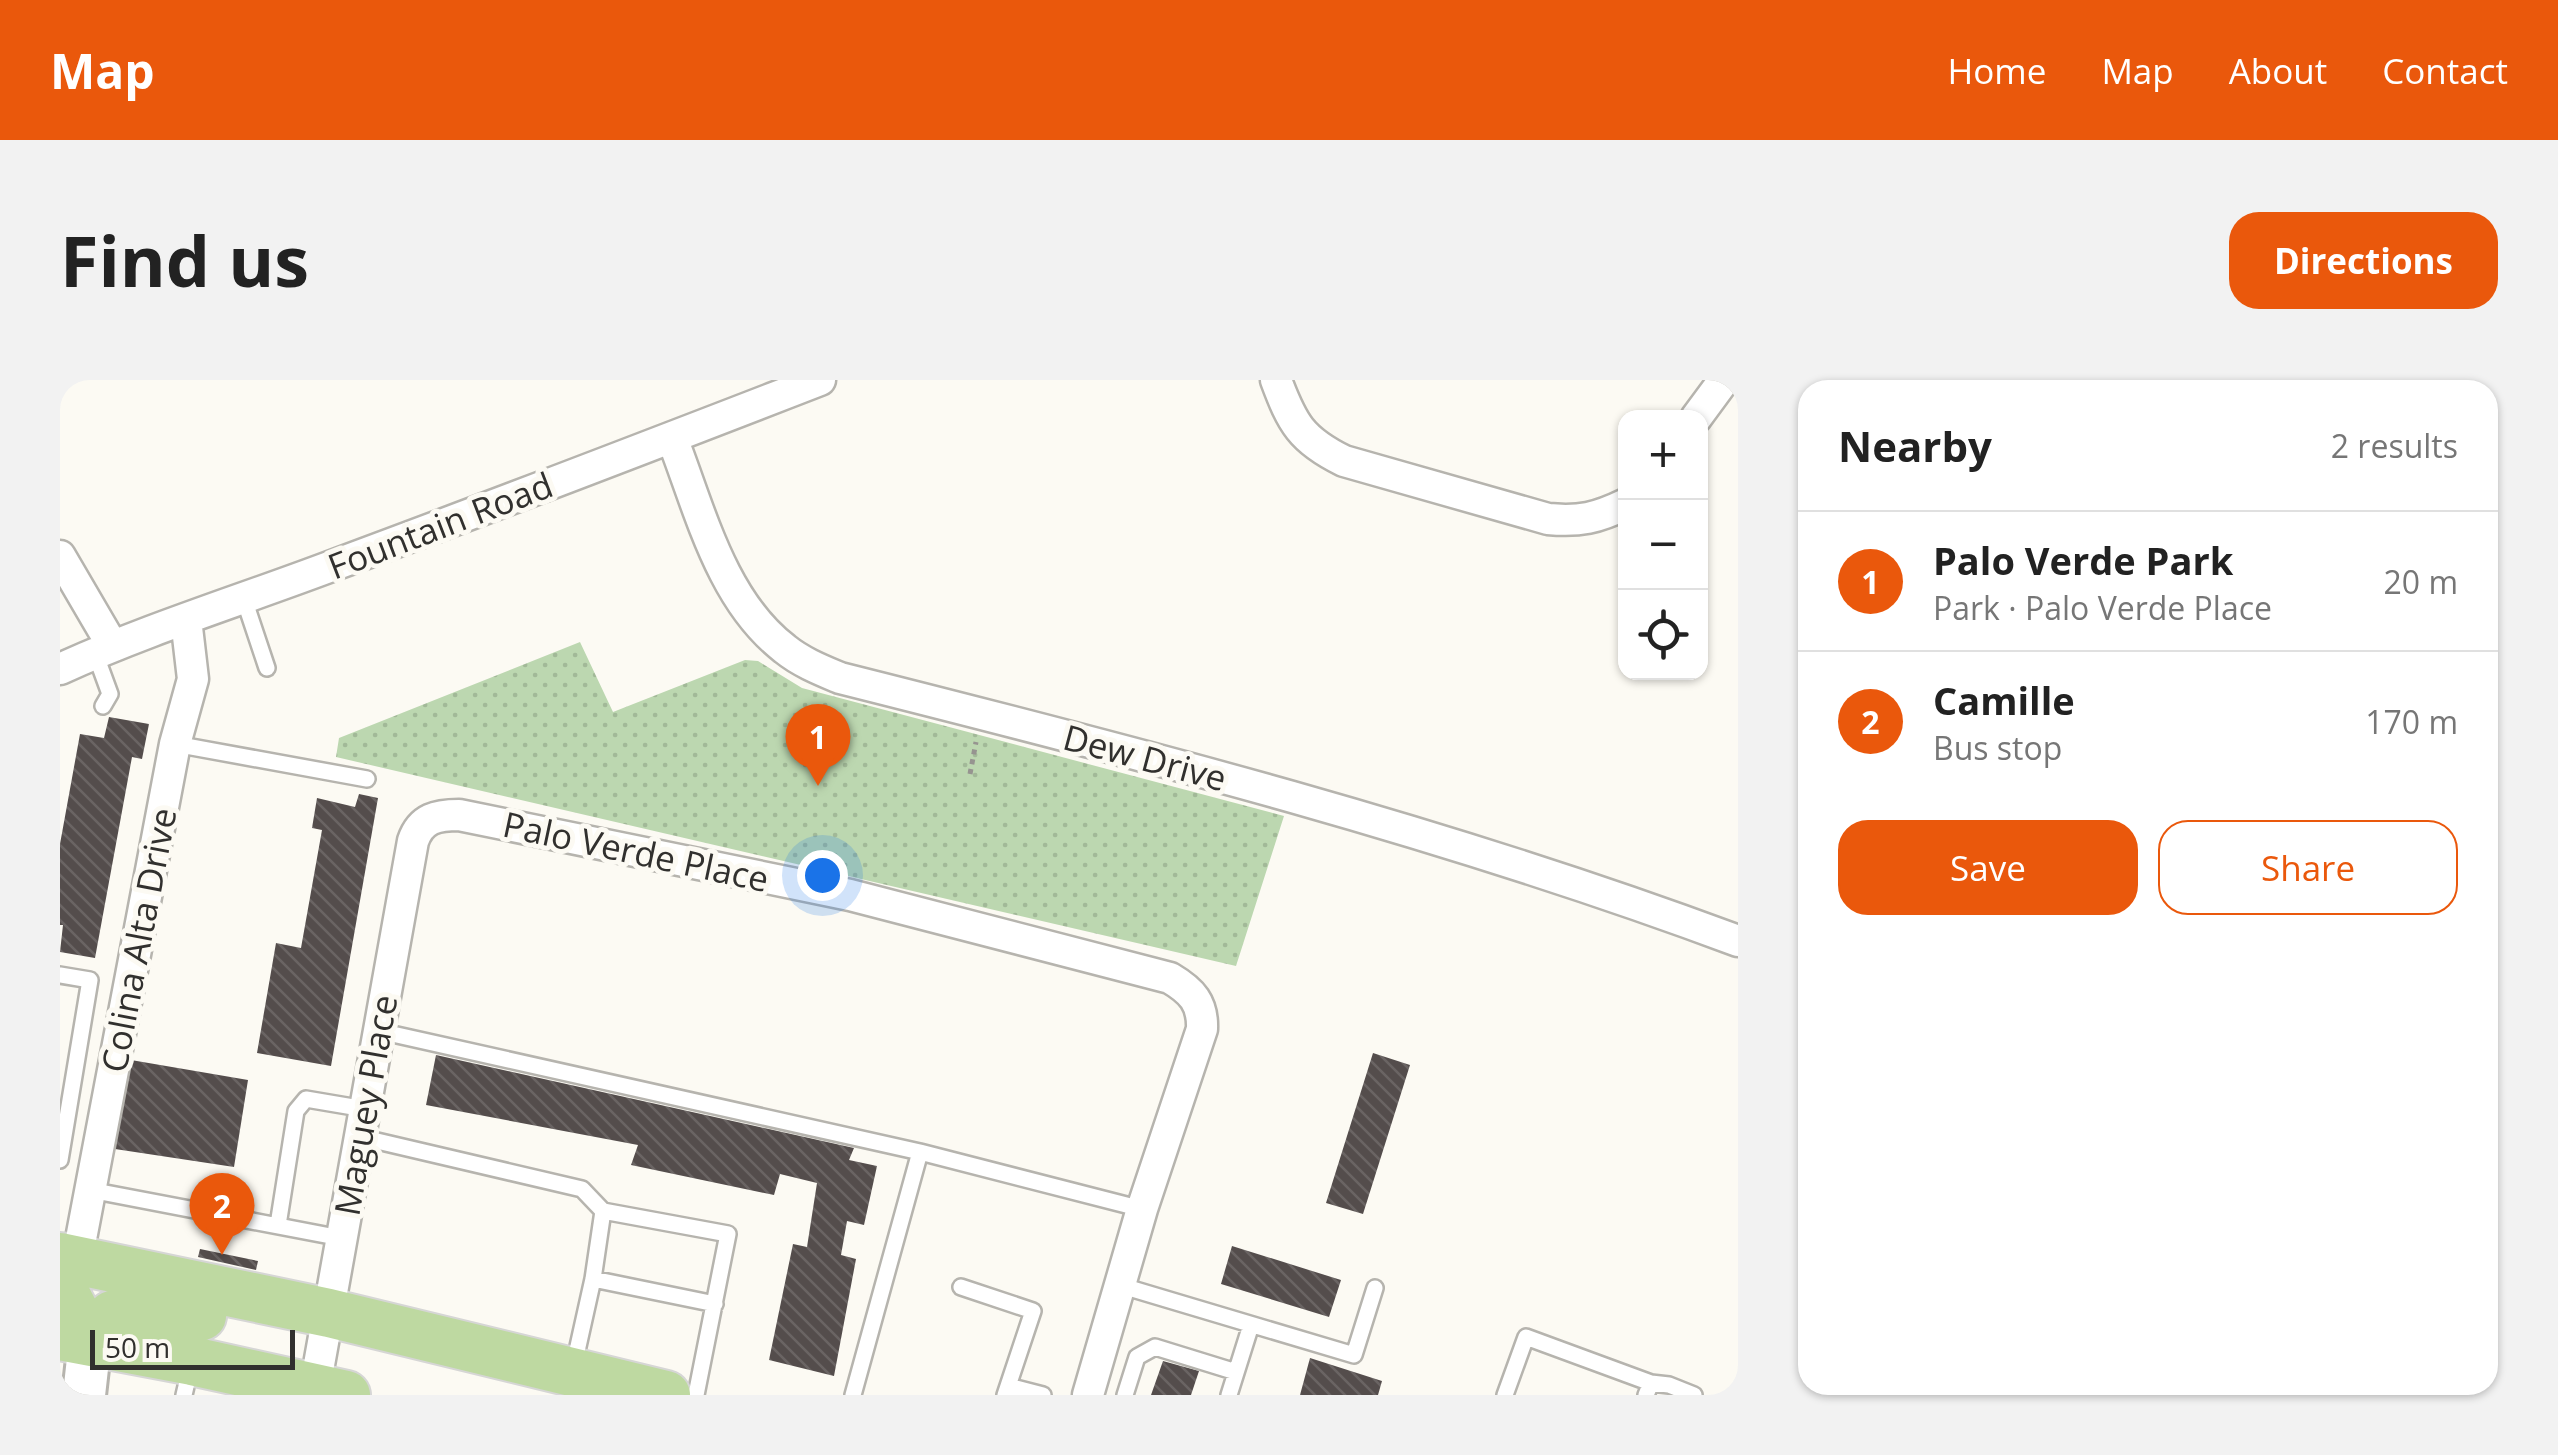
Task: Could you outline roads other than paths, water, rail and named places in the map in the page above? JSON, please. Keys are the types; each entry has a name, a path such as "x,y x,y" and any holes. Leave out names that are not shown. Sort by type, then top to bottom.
{"main road":[{"path":"75,1339 66,1267 312,1310 666,1395"},
{"path":"75,1339 112,1315 142,1306 264,1328 312,1310"},
{"path":"75,1339 188,1378 306,1390"}],"street":[{"name":"Fountain Road","path":"60,669 103,649 820,380"},
{"path":"1276,380 1288,412 1302,433 1321,450 1344,461 1548,519 1575,522 1618,508"},
{"path":"1702,410 1724,380"},
{"name":"Dew Drive","path":"672,438 725,575 740,602 763,630 812,666 840,678 1261,788 1481,854 1737,939"},
{"path":"60,556 103,649"},
{"name":"Colina Alta Drive","path":"66,1267 90,1190 175,744 193,679 186,619"},
{"name":"Palo Verde Place","path":"422,825 438,815 459,815 850,895 1170,978 1196,997 1202,1029 1142,1208"},
{"name":"Maguey Place","path":"306,1390 312,1310 341,1238 413,841 422,825"},
{"path":"1088,1395 1142,1208"},
{"path":"75,1339 84,1395"}],"lane":[{"path":"244,599 268,668"},
{"path":"102,706 110,694 103,649"},
{"path":"175,744 367,779"},
{"path":"60,975 90,980 60,1160"},
{"path":"379,1031 920,1152 1142,1208"},
{"path":"278,1225 296,1111 306,1099 363,1123 582,1189 603,1211 728,1234 696,1395"},
{"path":"853,1395 920,1152"},
{"path":"90,1190 341,1238"},
{"path":"572,1372 593,1279 603,1211"},
{"path":"593,1279 714,1304"},
{"path":"1118,1285 1354,1355 1375,1288"},
{"path":"960,1287 1033,1311 1007,1390 1042,1395"},
{"path":"1228,1395 1251,1325"},
{"path":"1505,1395 1526,1337 1649,1389 1669,1385 1694,1395"},
{"path":"1125,1395 1136,1357 1155,1348 1236,1372"}],"place":[{"name":"Palo Verde Park","path":"818,786"},
{"name":"Camille","path":"222,1255"}]}
